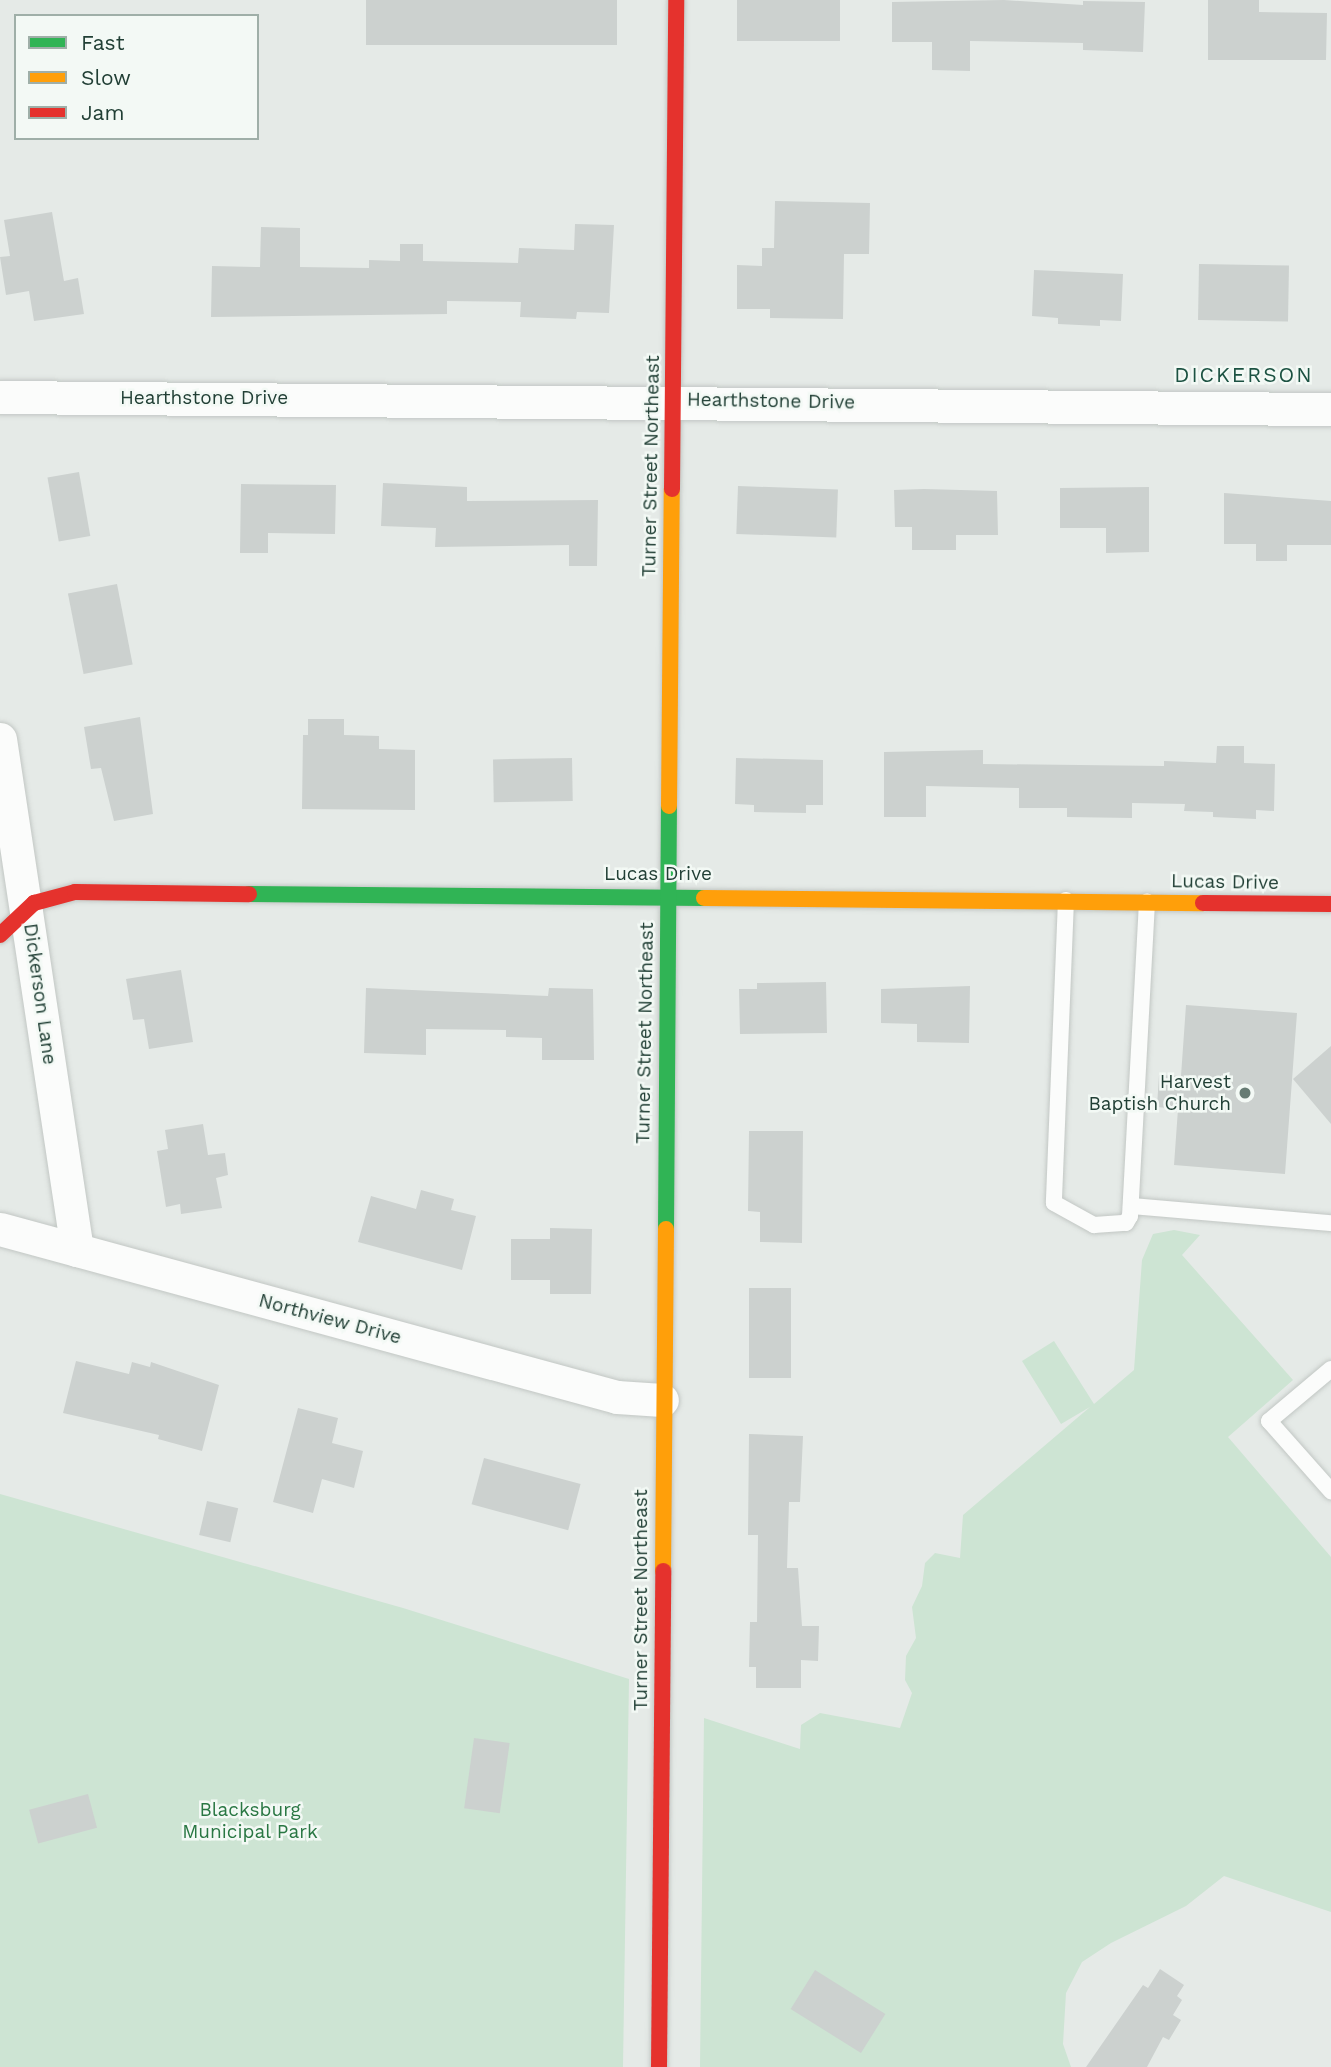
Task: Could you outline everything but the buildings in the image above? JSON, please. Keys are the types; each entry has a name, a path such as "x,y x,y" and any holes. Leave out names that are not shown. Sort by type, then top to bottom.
{"street":[{"name":"Turner Street Northeast","path":"659,2067 662,1400 676,0"},
{"name":"Hearthstone Drive","path":"0,397 672,400 1331,410"},
{"name":"Dickerson Lane","path":"0,739 28,908 77,1250"},
{"name":"Lucas Drive","path":"0,935 28,908 49,897 75,892 667,895 1331,904"},
{"name":"Northview Drive","path":"0,1229 617,1397 662,1400"}],"lane":[{"path":"1066,900 1054,1203 1094,1225 1126,1223 1131,1206 1147,901"},
{"path":"1131,1206 1331,1223"},
{"path":"1331,1369 1269,1421 1331,1491"}],"green space":[{"path":"1174,1230 1200,1235 1182,1255 1293,1380 1228,1437 1331,1557 1331,1912 1224,1876 1186,1906 1111,1943 1082,1962 1066,1993 1063,2044 1071,2067 700,2067 704,1718 800,1749 801,1725 820,1713 900,1728 912,1693 905,1680 906,1656 916,1638 912,1607 922,1586 925,1563 935,1553 960,1558 963,1515 1090,1407 1061,1424 1022,1361 1054,1341 1094,1404 1134,1370 1142,1260 1153,1234"},
{"name":"Blacksburg Municipal Park","path":"0,1494 403,1608 629,1679 623,2067 0,2067"}],"traffic: fast":[{"path":"666,1229 669,806"},
{"path":"249,894 704,898"}],"traffic: slow":[{"path":"669,806 672,489"},
{"path":"704,898 1203,903"},
{"path":"663,1571 666,1229"}],"traffic: jam":[{"path":"672,489 676,0"},
{"path":"0,935 34,903 75,892 249,894"},
{"path":"1203,903 1331,904"},
{"path":"659,2067 663,1571"}],"place":[{"name":"Harvest Baptish Church","path":"1245,1093"}],"district":[{"name":"DICKERSON","path":"1244,375"}]}
